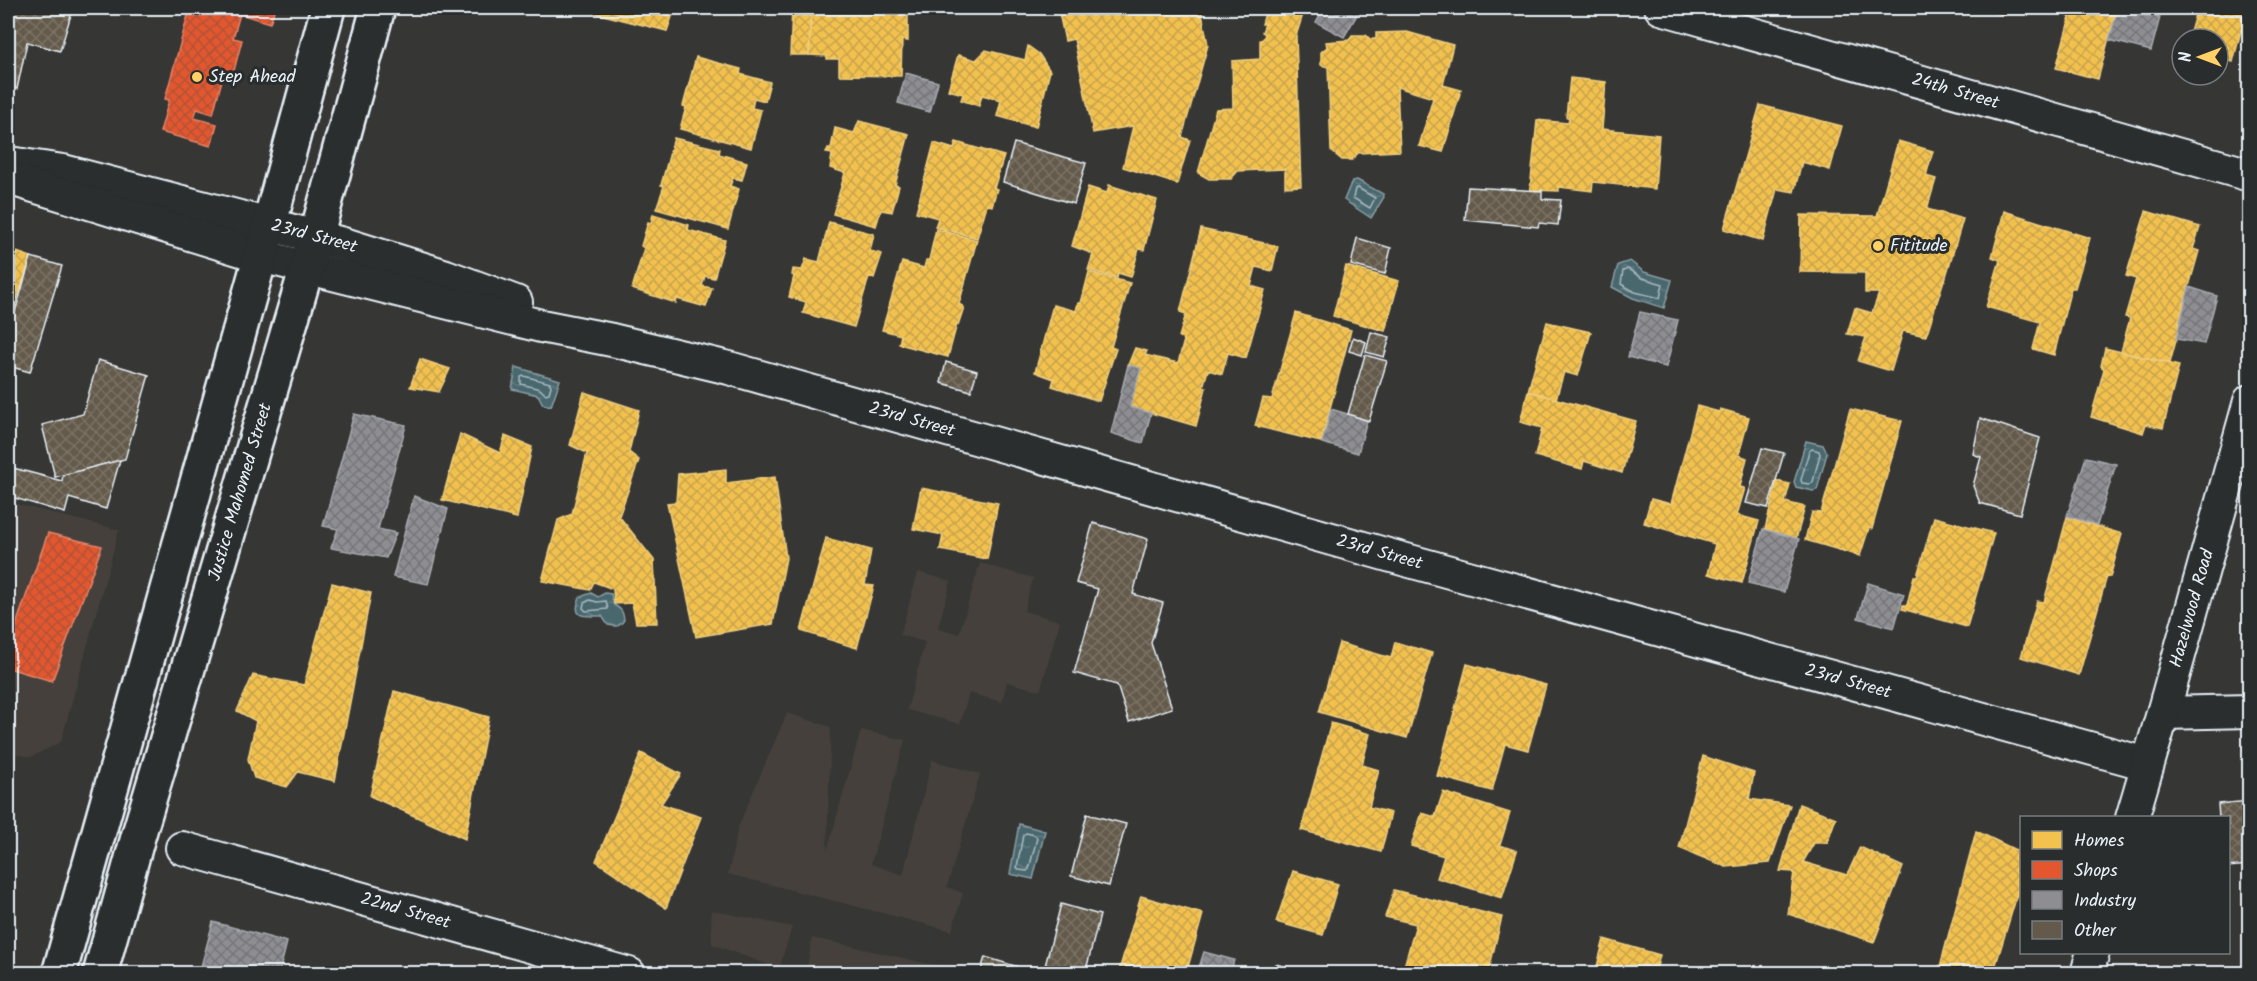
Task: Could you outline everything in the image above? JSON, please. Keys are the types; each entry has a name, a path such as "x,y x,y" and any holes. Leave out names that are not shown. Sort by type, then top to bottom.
{"main road":[{"path":"59,974 265,241 328,8"},
{"name":"Justice Mahomed Street","path":"100,974 138,837 316,237 378,8"}],"street":[{"name":"24th Street","path":"1661,8 2250,175"},
{"name":"23rd Street","path":"8,163 63,171 265,241 307,268 541,326 612,340 729,368 1388,555 2147,764"},
{"name":"23rd Street","path":"8,178 265,241 316,237 446,276 612,340"},
{"name":"Hazelwood Road","path":"2133,816 2250,400"},
{"path":"2163,713 2250,711"},
{"name":"22nd Street","path":"182,848 629,974"},
{"path":"2087,974 2092,954"}],"shaded area":[{"path":"8,502 119,530 61,742 31,757 8,752"},
{"path":"980,563 1033,578 1024,611 1060,621 1040,691 1007,682 1002,702 969,693 960,724 907,710 925,642 900,635 918,572 951,581 938,628 959,634"},
{"path":"787,713 831,727 827,851 861,730 905,740 871,864 903,875 932,760 980,774 947,887 963,893 952,931 728,874 738,827"},
{"path":"711,910 792,927 779,969 712,944"},
{"path":"812,938 942,967 940,974 841,974 830,970 828,973 806,973"}],"water":[{"path":"1357,180 1383,194 1384,197 1371,218 1344,200 1352,181"},
{"path":"1630,261 1644,272 1672,280 1664,308 1633,298 1612,287 1618,265"},
{"path":"516,367 560,380 551,406 543,404 538,395 512,389"},
{"path":"1806,441 1823,445 1827,453 1817,490 1813,491 1796,487 1794,482"},
{"path":"591,593 598,597 605,593 611,594 614,605 623,614 624,620 621,624 608,625 602,616 586,616 579,613 577,610 580,597"},
{"path":"1019,824 1045,831 1033,879 1010,874"}],"building: Homes":[{"path":"596,8 675,8 667,31 595,13"},
{"path":"792,8 811,8 809,55 790,55"},
{"path":"811,8 908,8 908,41 902,40 901,76 839,75 839,59 809,55"},
{"path":"1058,8 1201,8 1208,45 1182,137 1190,140 1177,184 1123,167 1133,126 1093,133 1074,39 1065,41"},
{"path":"1247,8 1305,8 1296,36 1301,186 1285,187 1285,169 1238,171 1231,179 1209,179 1198,173 1216,109 1233,108 1232,61 1260,59 1260,40 1265,34 1262,32 1265,24 1262,24 1265,13"},
{"path":"1978,8 2007,8 2005,15"},
{"path":"2063,8 2117,8 2098,79 2056,68 2070,17 2062,14"},
{"path":"2197,8 2250,8 2250,22 2246,33 2241,31 2233,62 2230,61 2230,27 2191,27"},
{"path":"1407,32 1453,45 1443,85 1461,90 1443,152 1419,146 1433,98 1397,87 1400,151 1358,153 1352,160 1342,160 1331,151 1328,67 1321,65 1321,52 1327,47 1326,42 1349,40 1352,35 1366,35 1370,39 1376,39 1376,33"},
{"path":"1028,46 1039,54 1050,71 1036,127 997,116 1001,100 982,95 979,106 961,100 963,94 948,90 958,55 976,60 986,50 1025,60"},
{"path":"696,57 741,69 740,74 770,82 765,101 754,98 752,108 761,110 751,148 680,129 686,107 683,106"},
{"path":"1570,78 1606,82 1602,129 1659,135 1655,189 1593,182 1592,191 1559,187 1559,191 1530,190 1537,120 1568,123 1569,117 1566,117"},
{"path":"1760,105 1842,126 1830,170 1802,162 1794,192 1777,189 1763,241 1724,229"},
{"path":"859,121 909,134 895,185 899,186 892,212 881,210 876,226 833,214 845,173 830,168 832,154 826,153 828,148 831,148 835,128 854,133"},
{"path":"674,138 720,149 719,154 747,162 742,180 733,178 730,186 739,189 728,229 656,209 664,186 661,185"},
{"name":"Fititude","path":"1898,141 1933,151 1926,176 1936,179 1927,209 1963,219 1926,336 1903,331 1891,371 1858,361 1866,337 1847,334 1855,308 1872,313 1879,293 1865,293 1865,273 1800,272 1801,215 1877,216"},
{"path":"956,142 1004,156 994,188 997,189 992,206 987,205 977,238 935,227 938,218 916,212 934,143 954,149"},
{"path":"1109,185 1157,200 1144,250 1139,249 1131,277 1118,273 1117,278 1088,270 1093,254 1072,246 1088,187 1107,193"},
{"path":"2004,211 2090,238 2075,288 2071,288 2054,355 2033,349 2040,322 1986,307 2000,260 1992,257"},
{"path":"2146,211 2200,227 2193,249 2199,251 2170,363 2121,352 2130,318 2125,317 2136,279 2126,276"},
{"path":"653,214 689,225 688,230 725,240 714,278 705,276 702,286 712,288 706,307 677,299 676,303 632,289 644,248 641,246 648,222 651,223"},
{"path":"829,222 874,234 870,251 882,254 874,278 869,277 854,327 803,313 806,302 789,297 794,276 792,275 793,269 802,270 806,259 819,262"},
{"path":"936,229 977,240 959,304 964,307 948,357 899,344 901,335 882,330 902,262 924,268 926,260 929,260"},
{"path":"1201,229 1278,246 1272,271 1256,267 1251,286 1265,290 1246,358 1228,353 1222,374 1208,370 1203,387 1206,388 1196,426 1130,407 1141,368 1128,365 1135,348 1147,351 1145,355 1178,363 1184,340 1179,337 1186,314 1180,312"},
{"path":"8,249 31,257 8,326"},
{"path":"1346,266 1399,281 1385,331 1333,316"},
{"path":"1089,272 1130,283 1111,347 1116,349 1099,401 1052,386 1054,379 1035,372 1053,305 1076,311 1078,303 1081,303"},
{"path":"1296,313 1351,330 1321,442 1255,426 1263,398 1272,399"},
{"path":"1547,322 1591,332 1578,376 1564,372 1556,399 1528,391"},
{"path":"2105,348 2179,366 2163,428 2146,424 2143,433 2091,417 2104,369 2101,366"},
{"path":"420,359 450,369 439,392 410,387"},
{"path":"1528,391 1636,421 1622,473 1584,461 1582,469 1535,456 1542,428 1520,422"},
{"path":"584,392 639,410 629,452 639,460 619,516 654,560 657,623 636,623 632,603 614,604 613,589 594,582 590,590 542,581 558,520 572,514 587,453 570,445"},
{"path":"1697,406 1719,412 1720,409 1749,417 1739,455 1747,458 1740,487 1745,488 1737,515 1759,521 1742,583 1708,574 1715,544 1644,523 1651,499 1671,504"},
{"path":"1850,409 1902,421 1872,529 1869,528 1860,556 1805,540 1812,512 1821,513"},
{"path":"460,434 500,453 505,436 532,447 517,518 442,500"},
{"path":"726,469 726,483 775,477 786,558 773,624 696,637 667,503 676,502 678,474"},
{"path":"1777,481 1790,484 1785,502 1805,507 1796,539 1765,529"},
{"path":"921,488 998,503 987,559 940,550 943,535 913,529"},
{"path":"1934,517 1994,533 1967,627 1902,609 1903,605 1907,605 1914,576 1917,576"},
{"path":"2067,517 2122,534 2110,577 2107,576 2079,675 2021,657 2037,601 2044,602"},
{"path":"826,538 871,550 865,585 874,586 857,648 801,631"},
{"path":"332,583 371,593 335,781 298,772 287,787 254,778 248,759 256,721 237,711 253,675 304,685"},
{"path":"1395,642 1432,653 1407,738 1319,712 1339,643 1391,658"},
{"path":"1467,664 1546,685 1528,750 1505,744 1492,791 1437,776"},
{"path":"394,691 489,717 465,839 370,796"},
{"path":"1331,723 1370,734 1362,765 1379,770 1369,807 1391,813 1381,852 1301,830"},
{"path":"641,753 681,774 661,804 701,817 666,908 596,861"},
{"path":"1703,756 1754,773 1749,799 1790,805 1770,863 1726,867 1679,848"},
{"path":"1443,792 1510,813 1500,845 1517,851 1502,898 1437,878 1444,856 1411,846 1422,813 1435,817"},
{"path":"1799,804 1836,818 1827,843 1814,843 1803,862 1847,875 1860,847 1903,867 1874,942 1788,914 1794,872 1780,871"},
{"path":"1976,831 2020,852 2020,886 1993,974 1938,974"},
{"path":"1293,871 1338,884 1323,935 1276,922"},
{"path":"1394,890 1502,917 1488,974 1419,974 1403,970 1416,924 1385,917"},
{"path":"1141,896 1203,914 1186,974 1118,974"},
{"path":"1604,939 1660,955 1655,974 1595,974"}],"building: Shops":[{"name":"Step Ahead","path":"190,8 275,8 270,23 240,14 233,38 242,40 232,78 223,76 213,114 197,109 194,118 217,124 211,146 160,132 169,100 165,99"},
{"path":"48,533 102,546 52,681 8,668 8,648"}],"building: Industry":[{"path":"1324,8 1361,8 1344,37 1316,22"},
{"path":"2118,8 2152,8 2150,14 2160,17 2151,51 2109,40"},
{"path":"906,73 938,82 930,112 898,103"},
{"path":"2189,287 2217,296 2204,344 2176,339"},
{"path":"1640,312 1678,320 1666,367 1628,357"},
{"path":"1128,365 1141,368 1130,407 1151,413 1143,443 1111,433"},
{"path":"1331,409 1367,420 1358,453 1322,443"},
{"path":"354,414 406,425 378,529 396,533 386,558 331,548 338,529 323,526"},
{"path":"2086,457 2116,464 2097,525 2067,516"},
{"path":"414,496 448,509 428,584 393,577"},
{"path":"1763,529 1799,539 1784,592 1748,583"},
{"path":"1868,583 1904,594 1894,628 1858,618"},
{"path":"213,922 287,942 279,974 199,974"},
{"path":"1204,952 1234,960 1230,974 1197,974"},
{"path":"315,966 341,974 314,974"}],"building: Other":[{"path":"8,8 73,8 60,51 27,42 17,89 8,86"},
{"path":"1014,143 1086,163 1074,204 1003,182"},
{"path":"1468,187 1542,191 1542,199 1561,200 1558,225 1539,223 1538,227 1465,220"},
{"path":"1357,238 1391,248 1385,274 1351,265"},
{"path":"31,257 62,266 30,372 8,366 8,336"},
{"path":"1371,332 1390,337 1384,357 1366,352"},
{"path":"1353,337 1366,342 1362,355 1349,351"},
{"path":"1365,355 1387,361 1369,421 1348,414"},
{"path":"98,360 149,375 125,459 55,477 42,425 83,414"},
{"path":"946,362 977,371 971,391 941,383"},
{"path":"1980,418 2040,438 2020,514 1980,503 1973,486 1981,457 1973,454"},
{"path":"1762,448 1784,453 1768,508 1746,503"},
{"path":"120,460 106,509 69,498 65,513 8,496 13,468 62,481 63,475"},
{"path":"1093,523 1148,539 1133,594 1163,603 1151,643 1172,708 1129,722 1117,685 1074,673 1098,589 1076,583"},
{"path":"2250,801 2250,830 2246,831 2249,865 2230,867 2230,816 2219,816 2218,804"},
{"path":"1087,814 1126,824 1109,886 1071,876"},
{"path":"1061,904 1100,915 1085,974 1071,974 1045,966"},
{"path":"985,957 1042,974 980,974"},
{"path":"1276,964 1310,974 1273,974"}],"place":[{"name":"Step Ahead","path":"197,77"},
{"name":"Fititude","path":"1878,246"}]}
